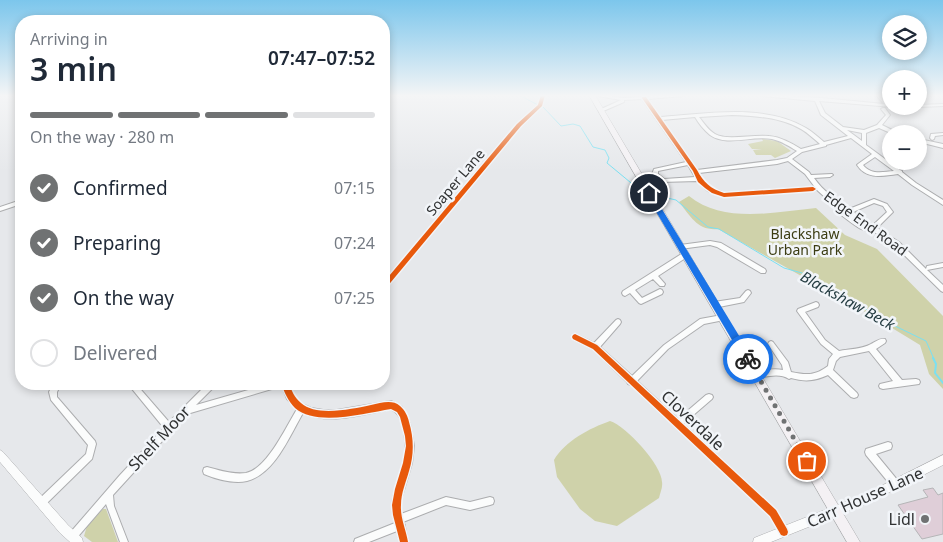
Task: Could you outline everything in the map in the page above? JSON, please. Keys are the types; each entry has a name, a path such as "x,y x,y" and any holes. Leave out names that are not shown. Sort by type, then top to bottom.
{"main road":[{"path":"613,120 682,251 758,375 854,542"}],"street":[{"name":"Soaper Lane","path":"390,279 524,120"},
{"path":"659,120 696,172 698,179 711,191 724,195 813,189"},
{"path":"699,120 705,130 714,138 725,140 770,137 800,151"},
{"path":"784,120 803,128 824,145"},
{"path":"831,120 941,201"},
{"path":"840,128 864,132 879,126 884,120"},
{"path":"864,132 864,144"},
{"path":"932,138 933,134 943,134"},
{"path":"696,172 789,159 800,151 852,136"},
{"path":"927,143 943,146"},
{"path":"876,154 860,165 865,172 871,174 900,172"},
{"name":"Edge End Road","path":"789,159 810,177 819,190 874,227 913,257 943,289"},
{"path":"688,163 656,170 655,174 664,181 698,179"},
{"path":"810,177 830,175"},
{"path":"849,211 874,201 885,206 890,212 874,227"},
{"path":"0,209 15,204"},
{"path":"660,292 641,301 628,291 654,276 682,251 710,243 719,245 763,271"},
{"path":"929,268 943,265"},
{"path":"654,276 662,284"},
{"path":"714,306 742,300 748,292"},
{"path":"816,305 800,310 823,342 838,354"},
{"path":"631,382 666,347 702,321 722,318"},
{"path":"595,347 618,322"},
{"name":"Cloverdale","path":"575,337 595,347 678,424 773,513 784,532"},
{"path":"758,375 781,372 789,376 801,378 818,376 828,370 838,354 871,348 883,341"},
{"path":"771,344 786,364 789,376"},
{"path":"871,348 900,384"},
{"path":"828,370 854,395"},
{"path":"883,386 916,382"},
{"path":"41,503 89,456 92,450 92,444 54,398 54,390"},
{"path":"137,390 168,426"},
{"name":"Shelf Moor","path":"75,540 109,494 168,426 188,411 191,405 206,390"},
{"path":"188,411 260,390"},
{"path":"287,390 291,399 301,408 317,414 330,415 390,404 398,406 411,442 407,468 396,502 404,542"},
{"path":"678,424 709,397"},
{"path":"207,472 236,478 249,478 260,471 270,461 301,408"},
{"path":"888,446 869,452 896,486"},
{"path":"0,455 75,540"},
{"name":"Carr House Lane","path":"758,542 836,512 896,486 943,460"},
{"path":"109,494 110,506 124,542"},
{"path":"358,542 446,502 470,506 490,502"}],"green space":[{"path":"762,139 777,141 791,151 775,158 771,155 756,155 753,150 762,149 752,149 748,144 763,141"},
{"name":"Blackshaw Urban Park","path":"689,196 703,205 733,213 767,213 816,208 845,235 877,249 943,316 943,389 929,374 920,345 718,229 705,228 700,225 691,218 679,202"},
{"path":"610,421 625,430 642,447 656,466 662,484 659,498 617,526 595,521 580,509 557,477 554,460 571,441 594,427"},
{"path":"103,509 106,509 118,542 92,542 84,536 87,526"}],"building":[{"name":"Lidl","path":"933,488 938,495 943,493 943,534 922,539 898,505 928,497 923,490"}],"waterway":[{"name":"Blackshaw Beck","path":"556,120 561,126 573,124 580,126 593,147 605,150 609,158 607,163 642,192"},
{"name":"Blackshaw Beck","path":"654,195 676,200 708,227 719,229 784,268 802,273 895,326 926,341 934,359"},
{"name":"Blackshaw Beck","path":"933,358 936,364 935,373 943,383"}],"cycle path":[{"path":"390,279 524,120"},
{"path":"660,120 700,181 714,192 724,195 813,189"},
{"path":"575,337 595,347 773,513 784,532"},
{"path":"287,390 299,407 310,412 337,414 391,405 401,412 406,424 410,446 408,463 396,505 404,542"}],"way so far":[{"path":"748,359 807,461"}],"place":[{"name":"Lidl","path":"925,519"}],"route":[{"path":"649,193 714,306 748,359"}]}
